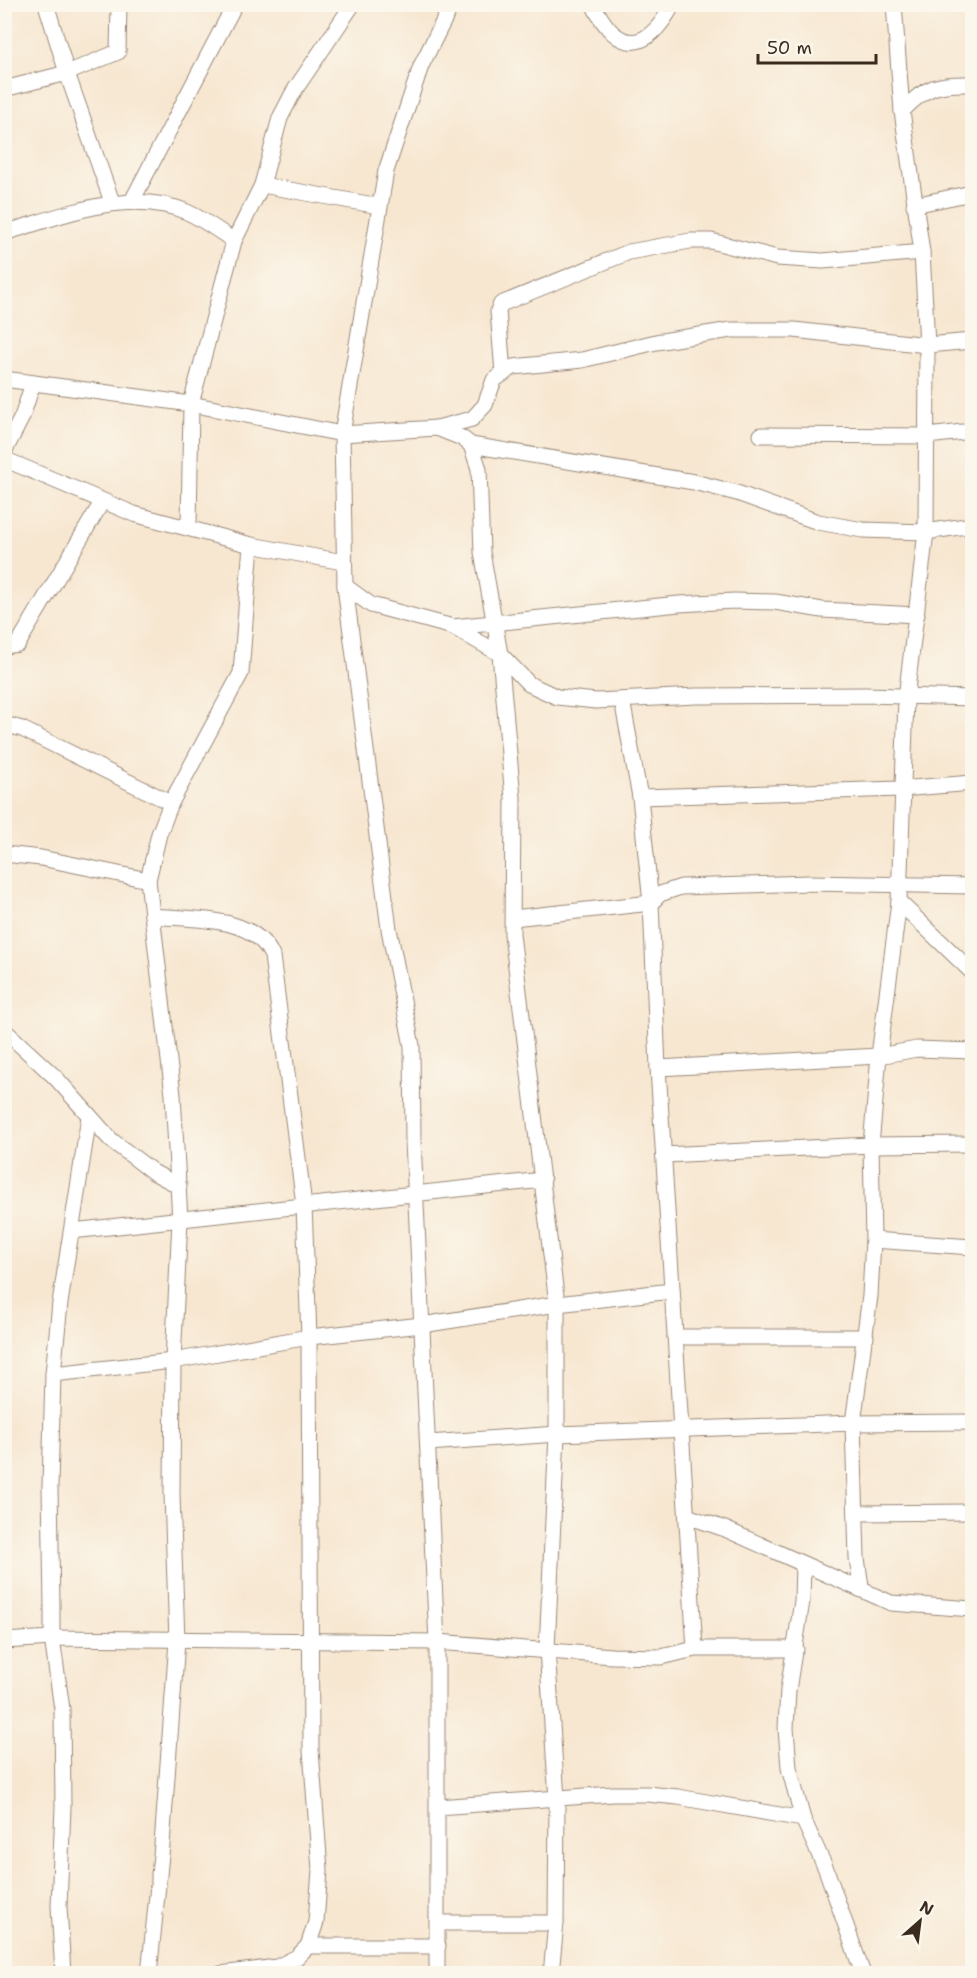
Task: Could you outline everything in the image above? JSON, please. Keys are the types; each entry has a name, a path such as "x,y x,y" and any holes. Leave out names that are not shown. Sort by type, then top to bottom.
{"street":[{"path":"46,4 67,73 112,202"},
{"path":"4,89 67,73 118,52 119,4"},
{"path":"132,201 235,4"},
{"path":"189,527 191,404 234,241 262,185 280,118 294,91 353,4"},
{"path":"437,1974 437,1642 416,1193 412,1046 389,928 345,586 342,434 386,171 404,110 421,66 452,4"},
{"path":"593,4 612,34 632,41 653,34 662,26 673,4"},
{"path":"861,1587 857,1558 853,1423 866,1337 873,1240 871,1145 879,1056 899,902 901,789 906,698 926,532 927,345 922,252 902,111 894,4"},
{"path":"902,111 928,88 947,83 972,84"},
{"path":"262,185 379,206"},
{"path":"914,205 972,193"},
{"path":"4,233 112,202 132,201 158,202 188,213 234,241"},
{"path":"502,373 498,311 501,304 629,252 690,242 711,242 762,256 823,261 922,252"},
{"path":"4,379 191,404 342,434 437,428 472,419 485,405 494,380 513,367 582,360 656,342 730,330 795,330 927,345 972,341"},
{"path":"4,452 22,417 33,383"},
{"path":"437,428 462,438 471,446 479,468 482,552 500,654 513,798 513,918 557,1304 556,1434 547,1649 557,1799 556,1923 550,1974"},
{"path":"761,435 927,436 972,431"},
{"path":"471,446 694,482 737,493 818,522 863,530 926,532 972,525"},
{"path":"4,459 102,502 166,523 189,527 251,546 343,562"},
{"path":"4,646 18,644 102,502"},
{"path":"148,1974 161,1857 177,1641 172,1494 173,1361 180,1220 173,1095 148,880 159,834 171,802 241,673 251,546"},
{"path":"345,586 371,606 453,627 500,654 529,684 557,697 596,701 696,696 866,695 906,698 972,698"},
{"path":"453,627 734,601 775,602 822,610 917,615"},
{"path":"622,700 640,797 651,903 658,1068 695,1648"},
{"path":"4,724 22,729 171,802"},
{"path":"640,797 901,789 972,783"},
{"path":"4,854 41,858 148,880"},
{"path":"513,918 651,903 660,894 681,887 900,884 972,886"},
{"path":"899,902 971,970"},
{"path":"152,916 240,927 258,935 267,944 272,956 304,1205 309,1337 313,1641 311,1750 320,1870 316,1922 308,1946 297,1957 277,1967 220,1974"},
{"path":"4,1030 56,1078 89,1117 130,1156 178,1186"},
{"path":"658,1068 879,1056 916,1049 972,1052"},
{"path":"63,1974 59,1906 63,1807 62,1709 52,1638 50,1486 53,1374 60,1303 89,1117"},
{"path":"664,1155 871,1145 972,1144"},
{"path":"72,1231 543,1180"},
{"path":"873,1240 972,1247"},
{"path":"53,1374 173,1361 309,1337 423,1325 557,1304 672,1292"},
{"path":"675,1337 866,1337"},
{"path":"428,1443 556,1434 853,1423 972,1422"},
{"path":"856,1514 972,1512"},
{"path":"687,1516 724,1529 861,1587 872,1595 891,1603 972,1609"},
{"path":"803,1564 802,1601 788,1690 786,1728 789,1768 803,1819 826,1869 863,1974"},
{"path":"4,1641 52,1638 437,1642 612,1656 661,1657 695,1648 796,1649"},
{"path":"438,1807 647,1794 678,1797 803,1819"},
{"path":"438,1923 556,1923"},
{"path":"308,1946 438,1946"}]}
